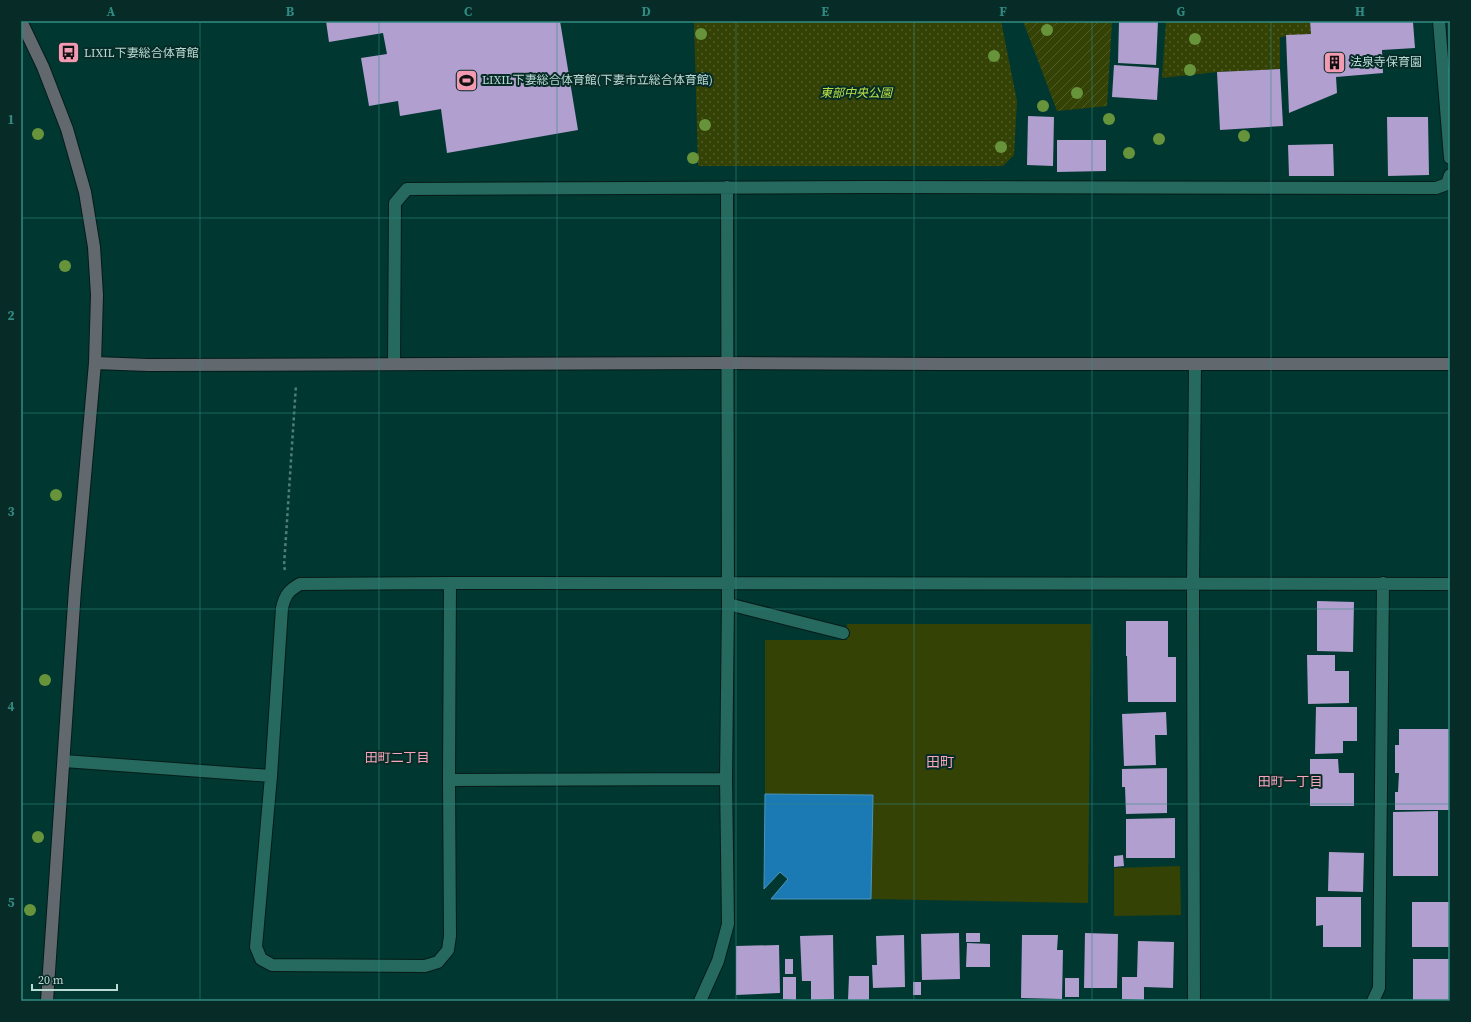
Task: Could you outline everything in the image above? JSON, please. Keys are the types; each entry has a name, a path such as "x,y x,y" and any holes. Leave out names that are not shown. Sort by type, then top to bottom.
{"street":[{"path":"21,21 43,67 67,129 85,192 94,247 97,295 95,363 75,589 47,1001"},
{"path":"1439,21 1450,158"},
{"path":"394,364 395,203 407,189 727,187 1436,188 1447,184 1450,175"},
{"path":"700,1001 718,961 728,924 726,779 728,604 727,187"},
{"path":"95,363 148,365 727,363 1450,364"},
{"path":"1194,1001 1193,584 1195,364"},
{"path":"450,583 450,936 448,950 438,962 425,966 272,965 261,959 256,947 271,776 282,608 284,597 290,590 300,584 450,583 1450,584"},
{"path":"1373,1001 1379,988 1383,583"},
{"path":"728,604 843,633"},
{"path":"64,761 271,776"},
{"path":"449,780 726,779"}],"path":[{"path":"290,590 284,566 296,400 296,365"}],"green space":[{"name":"東部中央公園","path":"694,21 1001,21 1017,101 1014,155 1003,166 698,166"},
{"path":"1023,21 1112,21 1107,106 1057,111"},
{"path":"1166,21 1310,21 1311,34 1280,37 1280,69 1217,72 1162,78"},
{"path":"847,624 1091,624 1088,903 871,899 873,795 765,794 765,640 847,640"},
{"path":"1180,866 1181,915 1114,916 1114,868"}],"water":[{"path":"765,794 873,795 871,899 771,899 788,879 780,872 764,889"}],"building":[{"name":"LIXIL下妻総合体育館(下妻市立総合体育館)","path":"326,21 560,21 578,130 447,153 441,109 400,116 398,101 369,106 361,58 387,54 383,33 329,42"},
{"path":"1119,21 1158,21 1156,65 1118,63"},
{"name":"法泉寺保育園","path":"1310,21 1413,22 1415,48 1382,50 1383,73 1336,77 1337,93 1289,113 1286,35 1311,34"},
{"path":"1114,65 1159,68 1157,100 1112,97"},
{"path":"1280,69 1283,126 1220,130 1217,72"},
{"path":"1028,116 1054,117 1053,166 1027,165"},
{"path":"1387,117 1428,117 1429,175 1388,176"},
{"path":"1057,140 1106,140 1106,171 1057,172"},
{"path":"1333,144 1334,176 1289,176 1288,145"},
{"path":"1317,601 1354,602 1353,652 1317,651"},
{"path":"1126,621 1168,621 1168,657 1176,657 1176,702 1128,702"},
{"path":"1307,655 1335,655 1335,671 1349,671 1349,703 1308,704"},
{"path":"1316,707 1357,707 1357,741 1343,741 1343,753 1315,754"},
{"path":"1166,712 1167,735 1155,735 1156,765 1124,766 1122,714"},
{"path":"1399,729 1450,729 1450,810 1395,810 1395,792 1398,792 1399,773 1395,773 1395,745 1399,745"},
{"path":"1310,759 1338,759 1339,773 1354,773 1354,806 1310,806"},
{"path":"1167,768 1167,813 1126,814 1125,787 1122,787 1122,769"},
{"path":"1438,811 1438,876 1393,876 1393,812"},
{"path":"1175,818 1175,858 1126,858 1126,819"},
{"path":"1329,852 1364,853 1363,892 1328,891"},
{"path":"1123,855 1124,866 1114,867 1114,856"},
{"path":"1316,897 1361,897 1361,947 1323,947 1323,925 1316,926"},
{"path":"1412,902 1450,902 1450,947 1412,947"},
{"path":"959,933 960,979 922,980 921,934"},
{"path":"966,933 980,933 980,942 966,942"},
{"path":"1085,933 1118,934 1117,988 1084,988"},
{"path":"833,935 834,999 811,1000 811,981 802,981 800,936"},
{"path":"904,935 905,987 873,988 872,965 877,965 876,936"},
{"path":"1022,935 1058,935 1057,950 1063,950 1062,999 1021,998"},
{"path":"1138,941 1174,942 1173,988 1144,987 1144,1000 1122,999 1122,977 1137,977"},
{"path":"967,943 990,944 990,967 966,967"},
{"path":"779,945 780,993 736,995 736,946"},
{"path":"785,959 793,959 793,974 785,974"},
{"path":"1413,959 1450,959 1450,1001 1413,1001"},
{"path":"849,976 869,976 869,1000 848,1000"},
{"path":"783,977 796,977 796,1000 783,999"},
{"path":"1065,978 1079,978 1079,997 1065,997"},
{"path":"913,982 921,982 921,995 913,995"}],"place":[{"name":"LIXIL下妻総合体育館","path":"68,53"},
{"name":"法泉寺保育園","path":"1335,62"},
{"name":"LIXIL下妻総合体育館(下妻市立総合体育館)","path":"467,80"}],"district":[{"name":"田町二丁目","path":"397,757"},
{"name":"田町","path":"940,762"},
{"name":"田町一丁目","path":"1290,781"}]}
